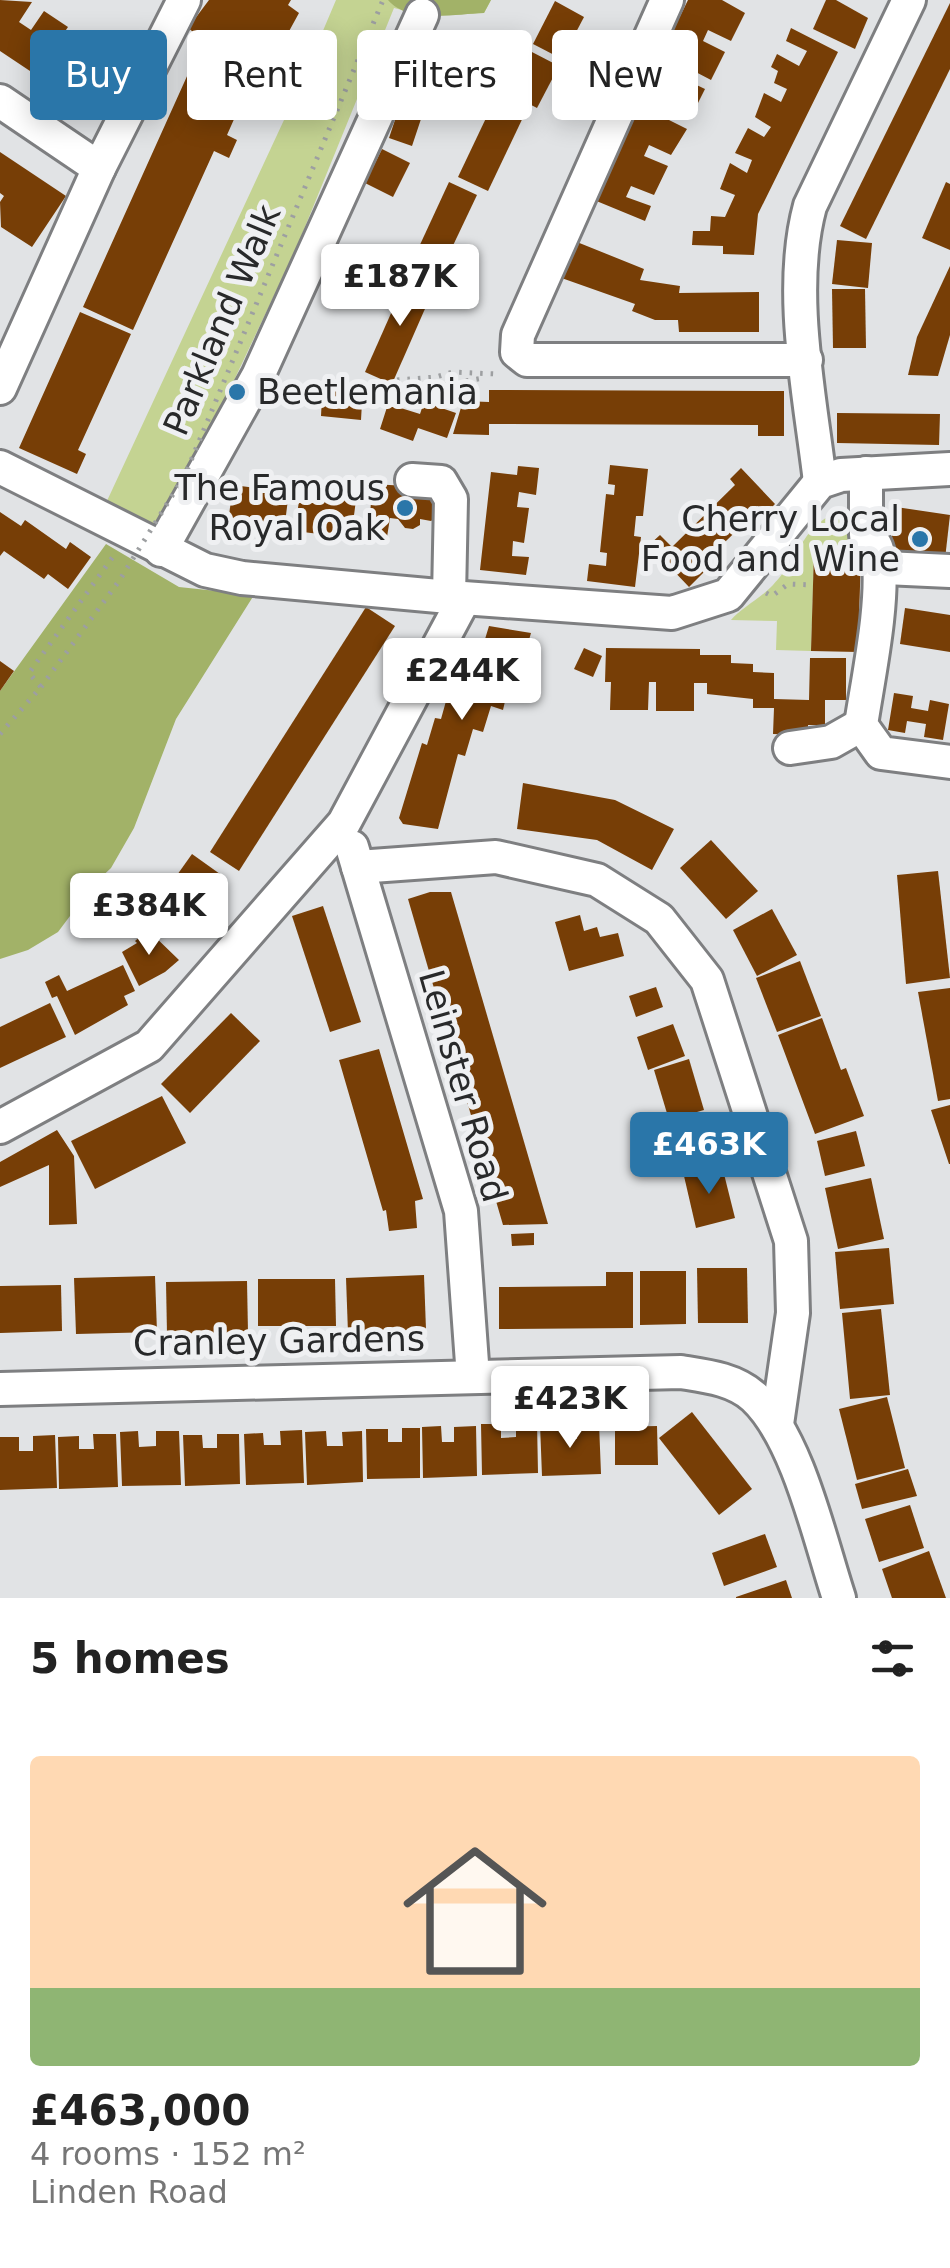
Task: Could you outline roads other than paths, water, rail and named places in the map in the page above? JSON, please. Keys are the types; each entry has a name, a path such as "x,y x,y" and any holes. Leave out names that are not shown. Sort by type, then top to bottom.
{"street":[{"path":"667,0 507,363 806,360"},
{"path":"820,482 806,360 803,230 810,206 910,0"},
{"path":"0,388 100,168 180,6"},
{"path":"161,550 258,376 422,15"},
{"path":"0,100 100,168"},
{"path":"0,467 205,570 242,578 456,598 672,613 728,595 820,482 841,474 950,468"},
{"path":"866,473 866,535 875,543 879,555 876,618 861,725 881,753 950,762"},
{"path":"0,1127 149,1046 344,823 456,598 448,491 440,482 412,480"},
{"path":"885,568 950,572"},
{"path":"790,748 831,742 861,725"},
{"name":"Leinster Road","path":"344,823 461,1211 472,1376"},
{"path":"358,867 496,857 598,880 659,919 706,980 791,1241 792,1313 777,1424"},
{"name":"Cranley Gardens","path":"0,1388 681,1372 719,1378 752,1395 777,1424 839,1598"}],"place":[{"name":"Beetlemania","path":"237,392"},
{"name":"The Famous Royal Oak","path":"405,508"},
{"name":"Cherry Local Food and Wine","path":"920,539"}]}
